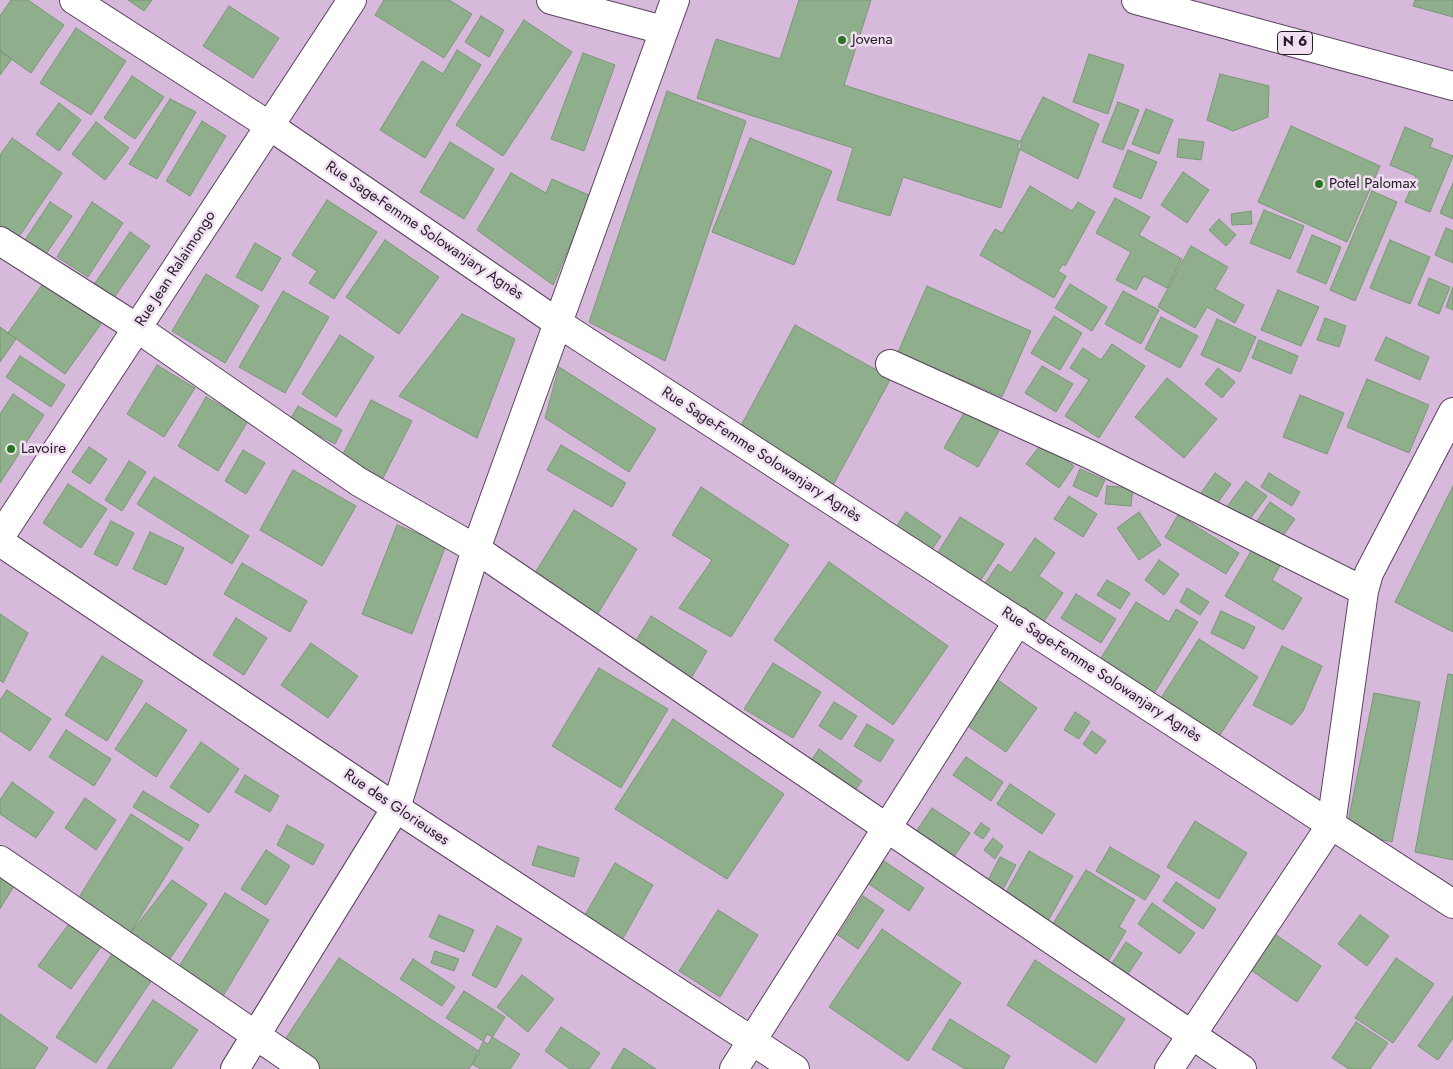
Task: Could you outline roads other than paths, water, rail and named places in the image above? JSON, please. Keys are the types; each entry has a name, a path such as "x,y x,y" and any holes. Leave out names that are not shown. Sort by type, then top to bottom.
{"street":[{"name":"Rue Sage-Femme Solowanjary Agnès","path":"74,0 270,126 558,323 1453,904"},
{"name":"Rue Jean Ralaimongo","path":"0,537 352,0"},
{"path":"551,0 663,30"},
{"path":"235,1069 396,808 476,549 675,0"},
{"name":"N 6","path":"1136,0 1453,86"},
{"path":"0,241 137,328 359,482 476,549 1242,1069"},
{"path":"890,364 1091,454 1364,591"},
{"path":"1169,1069 1331,825 1364,591 1369,573 1453,412"},
{"name":"Rue des Glorieuses","path":"0,542 396,808 795,1069"},
{"path":"734,1069 1018,622"},
{"path":"0,860 305,1069"}],"place":[{"name":"Jovena","path":"842,40"},
{"name":"Potel Palomax","path":"1319,184"},
{"name":"Lavoire","path":"11,449"}]}
